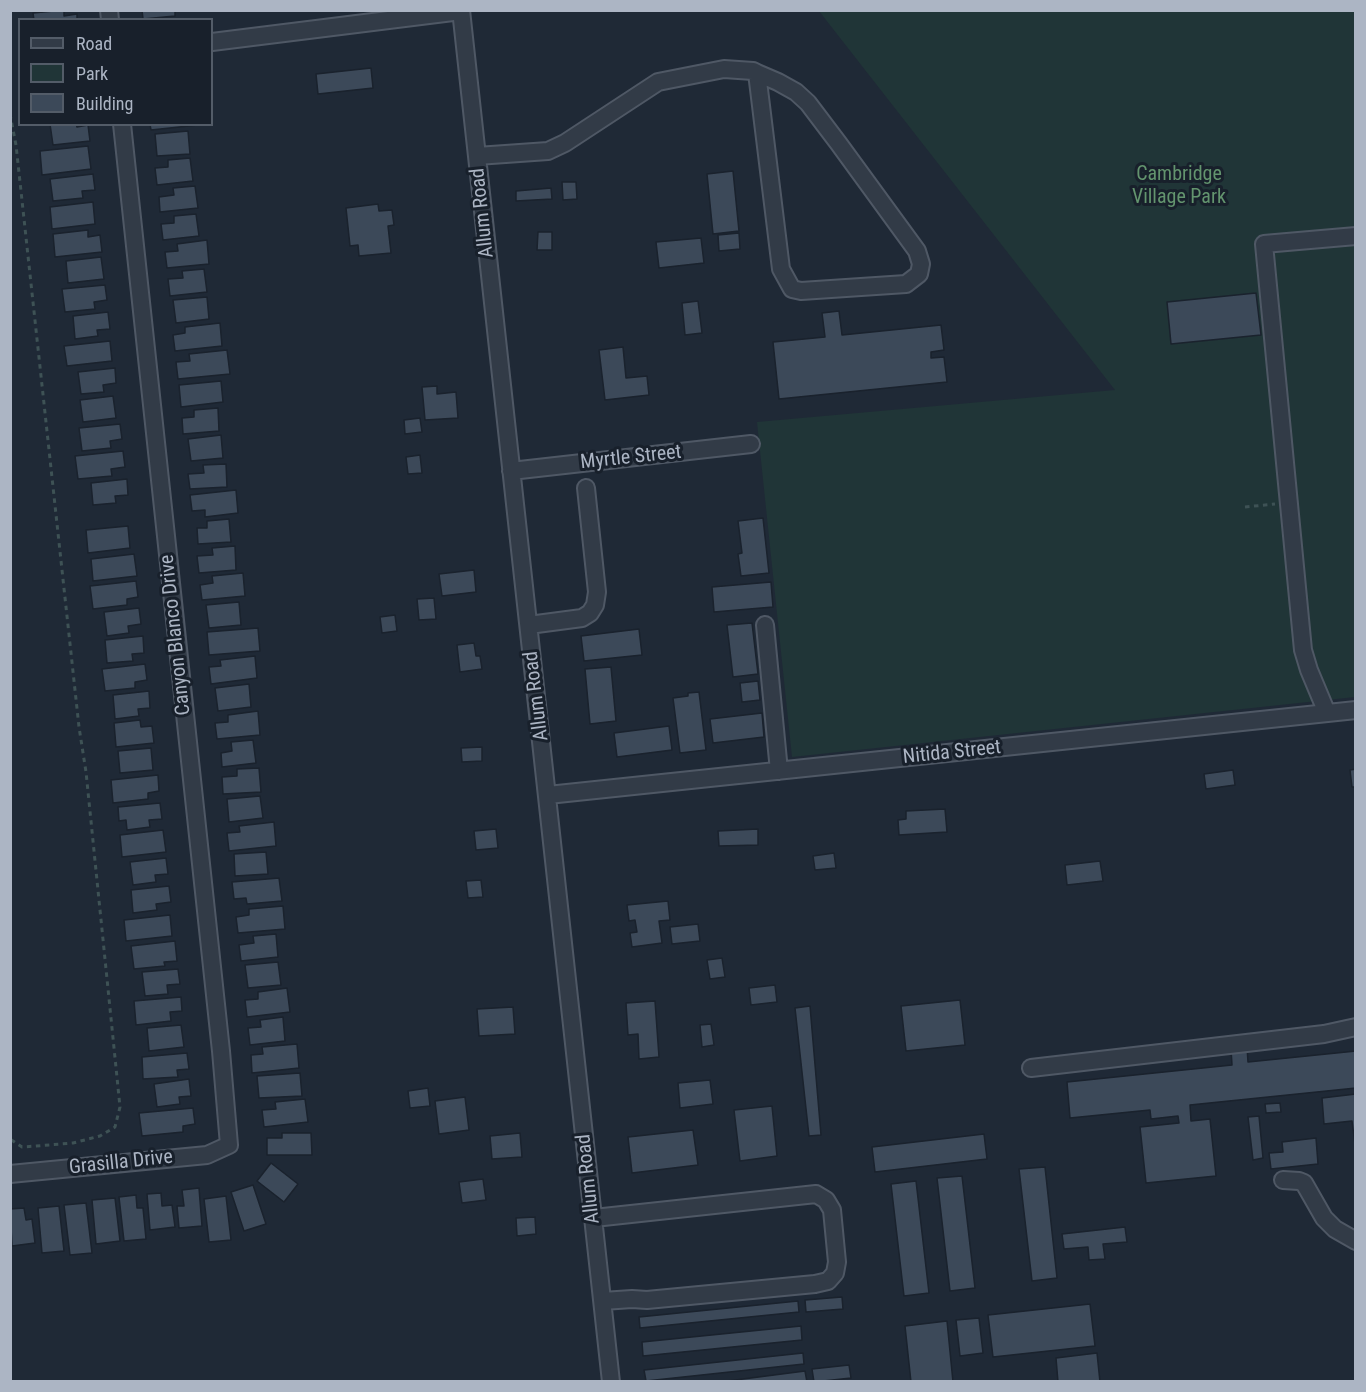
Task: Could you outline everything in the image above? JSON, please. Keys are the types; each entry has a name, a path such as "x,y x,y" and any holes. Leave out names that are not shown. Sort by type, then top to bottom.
{"street":[{"path":"213,42 461,11"},
{"name":"Allum Road","path":"461,11 611,1382"},
{"path":"477,156 548,151 565,143 658,82 724,69 757,73 796,92 808,103 917,251 921,264 919,274 906,284 801,291 792,289 781,269 757,73"},
{"name":"Canyon Blanco Drive","path":"122,126 221,1051 229,1145"},
{"path":"1327,713 1309,670 1304,650 1264,244 1356,236"},
{"name":"Myrtle Street","path":"511,471 751,444"},
{"path":"529,625 573,621 590,613 595,605 597,592 586,489"},
{"path":"765,625 779,771"},
{"name":"Nitida Street","path":"548,795 1356,710"},
{"path":"1031,1068 1324,1034 1356,1027"},
{"name":"Grasilla Drive","path":"10,1174 207,1155 229,1145"},
{"path":"1283,1180 1299,1181 1304,1184 1324,1218 1335,1229 1356,1241"},
{"path":"594,1218 816,1194 826,1200 832,1210 837,1262 835,1273 828,1281 647,1300 603,1301"}],"path":[{"path":"10,114 16,145 79,727 86,772 120,1107 115,1127 100,1136 73,1143 29,1147 22,1147 10,1139"},
{"path":"1245,507 1289,503"}],"green space":[{"name":"Cambridge Village Park","path":"819,11 1355,11 1355,697 792,757 757,422 1115,390"}],"building":[{"path":"64,10 64,16 77,14 77,18 34,18 33,13"},
{"path":"142,10 175,10 175,16 143,18"},
{"path":"371,68 373,88 318,94 316,74"},
{"path":"50,126 88,126 90,141 53,145"},
{"path":"150,126 189,126 151,130"},
{"path":"188,131 190,154 157,156 155,134"},
{"path":"88,146 91,169 42,175 40,151"},
{"path":"190,158 193,181 157,185 155,168 168,167 168,160"},
{"path":"733,171 739,231 713,234 707,174"},
{"path":"93,174 95,190 82,191 83,198 53,201 50,179"},
{"path":"562,182 576,182 577,199 563,200"},
{"path":"195,186 198,208 160,212 159,197 174,195 173,188"},
{"path":"551,188 552,199 516,201 516,191"},
{"path":"93,202 95,224 52,229 50,207"},
{"path":"378,204 379,211 392,210 394,225 388,226 391,253 359,256 358,245 350,246 346,208"},
{"path":"196,214 199,236 163,240 161,224 174,223 174,216"},
{"path":"88,230 88,237 100,235 102,252 55,257 53,234"},
{"path":"538,232 552,232 552,250 537,250"},
{"path":"739,233 740,249 719,251 718,235"},
{"path":"701,238 704,263 659,268 656,242"},
{"path":"207,240 209,264 167,268 165,252 178,251 177,244"},
{"path":"101,257 104,279 68,283 66,261"},
{"path":"204,269 207,292 170,296 168,279 183,278 182,271"},
{"path":"105,285 107,300 94,302 95,309 65,312 62,289"},
{"path":"1256,293 1261,335 1171,344 1167,302"},
{"path":"207,297 209,319 176,323 173,300"},
{"path":"698,301 702,333 685,335 682,303"},
{"path":"839,311 842,335 941,325 944,350 931,352 931,358 944,357 947,382 779,399 773,342 825,337 822,313"},
{"path":"108,312 110,329 97,330 98,336 75,339 73,316"},
{"path":"220,323 222,346 175,351 173,335 185,333 185,327"},
{"path":"110,341 112,361 67,366 64,346"},
{"path":"623,347 626,378 647,376 649,395 605,400 599,350"},
{"path":"227,350 230,374 178,379 176,362 190,361 189,354"},
{"path":"115,368 116,383 103,385 104,392 81,394 78,372"},
{"path":"221,381 223,402 181,407 179,385"},
{"path":"437,386 437,394 456,392 458,418 425,420 422,387"},
{"path":"113,396 116,418 83,422 80,400"},
{"path":"218,408 219,431 183,434 182,418 194,417 194,410"},
{"path":"420,418 422,432 405,434 404,420"},
{"path":"120,424 122,439 110,441 111,448 82,451 79,428"},
{"path":"221,435 223,458 191,461 188,439"},
{"path":"123,451 125,467 111,469 112,476 78,479 75,456"},
{"path":"420,455 422,473 408,474 406,457"},
{"path":"226,464 227,487 190,489 188,474 204,473 203,465"},
{"path":"127,479 128,495 115,496 116,503 93,505 91,483"},
{"path":"236,490 238,513 205,517 205,510 192,511 190,495"},
{"path":"763,518 769,573 741,576 738,554 742,553 738,521"},
{"path":"229,519 231,542 198,544 197,528 207,528 207,521"},
{"path":"128,526 130,548 88,553 86,530"},
{"path":"235,546 236,570 199,573 197,556 213,555 212,548"},
{"path":"134,554 137,576 93,581 91,559"},
{"path":"474,570 476,592 442,596 439,574"},
{"path":"243,573 245,596 202,600 200,585 213,583 212,576"},
{"path":"136,581 138,597 127,599 127,605 93,609 90,586"},
{"path":"771,582 773,607 714,612 712,587"},
{"path":"434,598 436,619 419,620 417,599"},
{"path":"239,602 241,625 209,628 206,605"},
{"path":"139,608 141,624 128,626 129,633 107,636 104,612"},
{"path":"395,615 397,631 382,633 380,617"},
{"path":"752,623 758,674 733,677 727,625"},
{"path":"258,628 260,651 209,655 207,632"},
{"path":"639,629 642,655 584,661 581,636"},
{"path":"143,636 144,653 132,654 133,661 107,663 105,640"},
{"path":"474,643 476,656 480,656 482,669 460,672 457,645"},
{"path":"255,656 257,678 211,684 209,667 221,666 220,660"},
{"path":"145,664 147,680 135,682 135,688 105,691 102,669"},
{"path":"611,667 616,721 590,724 585,669"},
{"path":"758,681 760,700 742,702 740,683"},
{"path":"249,684 251,707 218,711 215,688"},
{"path":"149,691 150,708 138,709 139,716 115,719 113,695"},
{"path":"699,692 706,750 680,753 673,698"},
{"path":"258,711 260,735 217,739 215,723 228,722 228,715"},
{"path":"762,713 764,737 713,743 710,719"},
{"path":"140,720 141,727 152,726 154,743 116,747 114,723"},
{"path":"669,726 672,750 617,757 614,733"},
{"path":"253,740 256,763 222,767 221,753 232,751 231,742"},
{"path":"482,747 482,761 462,762 461,748"},
{"path":"151,748 153,770 120,773 118,751"},
{"path":"259,768 261,792 223,794 222,777 237,776 237,769"},
{"path":"1356,769 1356,787 1352,787 1350,770"},
{"path":"1233,770 1235,785 1206,789 1204,774"},
{"path":"158,775 159,791 148,793 148,799 113,803 111,780"},
{"path":"260,796 263,818 229,822 227,799"},
{"path":"160,803 162,819 149,820 150,827 127,830 126,820 119,821 118,807"},
{"path":"945,809 947,832 899,835 898,820 906,819 906,811"},
{"path":"274,822 276,846 229,851 227,833 240,832 239,826"},
{"path":"496,829 498,848 476,850 474,831"},
{"path":"758,829 758,845 719,846 718,831"},
{"path":"163,830 166,852 122,857 120,835"},
{"path":"266,852 268,874 235,876 234,854"},
{"path":"834,853 836,868 815,870 813,856"},
{"path":"166,858 168,874 155,875 156,882 133,885 130,862"},
{"path":"1100,861 1103,881 1067,885 1065,865"},
{"path":"279,878 282,901 247,904 246,898 234,899 232,882"},
{"path":"481,880 483,897 468,898 466,881"},
{"path":"169,886 171,902 156,904 157,910 133,913 131,890"},
{"path":"668,901 670,920 659,921 662,943 632,947 630,933 637,932 635,920 629,921 627,905"},
{"path":"283,906 285,929 238,933 236,917 249,915 249,909"},
{"path":"170,915 172,936 126,941 124,920"},
{"path":"698,924 700,941 672,944 670,927"},
{"path":"276,934 278,957 241,961 239,945 254,943 253,936"},
{"path":"175,941 177,961 164,962 165,966 134,969 131,946"},
{"path":"722,958 725,977 710,979 707,960"},
{"path":"278,962 281,985 248,988 245,965"},
{"path":"178,969 180,984 167,985 168,994 145,996 142,972"},
{"path":"775,985 777,1002 751,1005 749,988"},
{"path":"287,988 290,1012 247,1017 245,1000 258,999 258,992"},
{"path":"181,997 182,1011 170,1012 171,1021 136,1025 134,1001"},
{"path":"960,1000 965,1045 906,1051 901,1006"},
{"path":"655,1001 659,1057 639,1059 638,1034 628,1035 626,1003"},
{"path":"810,1006 821,1135 809,1136 795,1008"},
{"path":"513,1007 515,1034 479,1036 477,1009"},
{"path":"283,1017 285,1041 250,1045 248,1028 261,1027 260,1020"},
{"path":"711,1024 714,1045 702,1047 700,1025"},
{"path":"181,1025 184,1047 149,1051 147,1028"},
{"path":"297,1044 299,1068 252,1073 251,1055 263,1054 262,1047"},
{"path":"1247,1047 1248,1062 1356,1051 1356,1088 1190,1105 1191,1121 1210,1119 1216,1176 1146,1183 1140,1127 1179,1123 1178,1116 1151,1119 1150,1110 1070,1118 1067,1082 1232,1065 1231,1049"},
{"path":"187,1053 189,1069 177,1070 178,1077 143,1079 142,1057"},
{"path":"300,1073 302,1096 259,1098 257,1076"},
{"path":"189,1079 191,1096 179,1097 180,1104 157,1107 154,1084"},
{"path":"710,1080 713,1104 680,1108 678,1083"},
{"path":"428,1088 430,1106 410,1108 408,1091"},
{"path":"1356,1094 1356,1152 1352,1121 1324,1124 1322,1098"},
{"path":"465,1097 469,1130 439,1134 435,1101"},
{"path":"305,1099 308,1122 264,1127 262,1110 276,1109 275,1102"},
{"path":"1280,1103 1281,1112 1266,1113 1265,1104"},
{"path":"772,1106 777,1156 740,1161 734,1110"},
{"path":"193,1108 195,1124 183,1126 183,1132 142,1136 139,1113"},
{"path":"1259,1116 1263,1158 1253,1160 1248,1117"},
{"path":"693,1130 698,1165 632,1173 628,1137"},
{"path":"282,1133 311,1133 312,1155 267,1155 267,1138 282,1138"},
{"path":"520,1133 522,1157 492,1159 490,1136"},
{"path":"984,1134 987,1159 875,1172 872,1147"},
{"path":"1316,1138 1318,1164 1271,1169 1269,1153 1283,1152 1282,1142"},
{"path":"271,1163 298,1184 284,1202 257,1181"},
{"path":"1045,1167 1057,1278 1032,1281 1019,1169"},
{"path":"962,1176 975,1288 950,1291 937,1178"},
{"path":"483,1179 486,1200 462,1203 459,1182"},
{"path":"916,1181 929,1293 904,1296 891,1184"},
{"path":"253,1185 266,1224 244,1231 231,1192"},
{"path":"199,1188 202,1226 179,1228 177,1206 184,1206 182,1190"},
{"path":"161,1193 162,1206 172,1205 175,1227 150,1230 147,1194"},
{"path":"136,1195 137,1208 143,1208 146,1239 124,1241 119,1197"},
{"path":"226,1196 231,1240 209,1242 204,1199"},
{"path":"115,1198 120,1241 96,1244 92,1200"},
{"path":"86,1203 92,1253 70,1255 64,1205"},
{"path":"59,1206 64,1251 42,1253 38,1208"},
{"path":"24,1208 26,1220 32,1219 35,1243 12,1246 10,1209"},
{"path":"535,1217 536,1234 517,1236 516,1218"},
{"path":"1125,1227 1127,1242 1103,1244 1105,1259 1089,1260 1088,1247 1064,1249 1062,1234"},
{"path":"842,1297 843,1309 806,1312 805,1300"},
{"path":"798,1301 799,1312 640,1328 639,1317"},
{"path":"1090,1304 1095,1346 993,1357 988,1315"},
{"path":"979,1318 983,1353 960,1356 956,1320"},
{"path":"947,1321 953,1382 911,1382 905,1326"},
{"path":"801,1326 802,1340 643,1356 642,1342"},
{"path":"803,1353 804,1364 646,1381 644,1370"},
{"path":"1097,1353 1100,1382 1058,1382 1056,1358"},
{"path":"849,1365 851,1378 814,1382 812,1369"},
{"path":"805,1371 807,1382 720,1382"}]}
